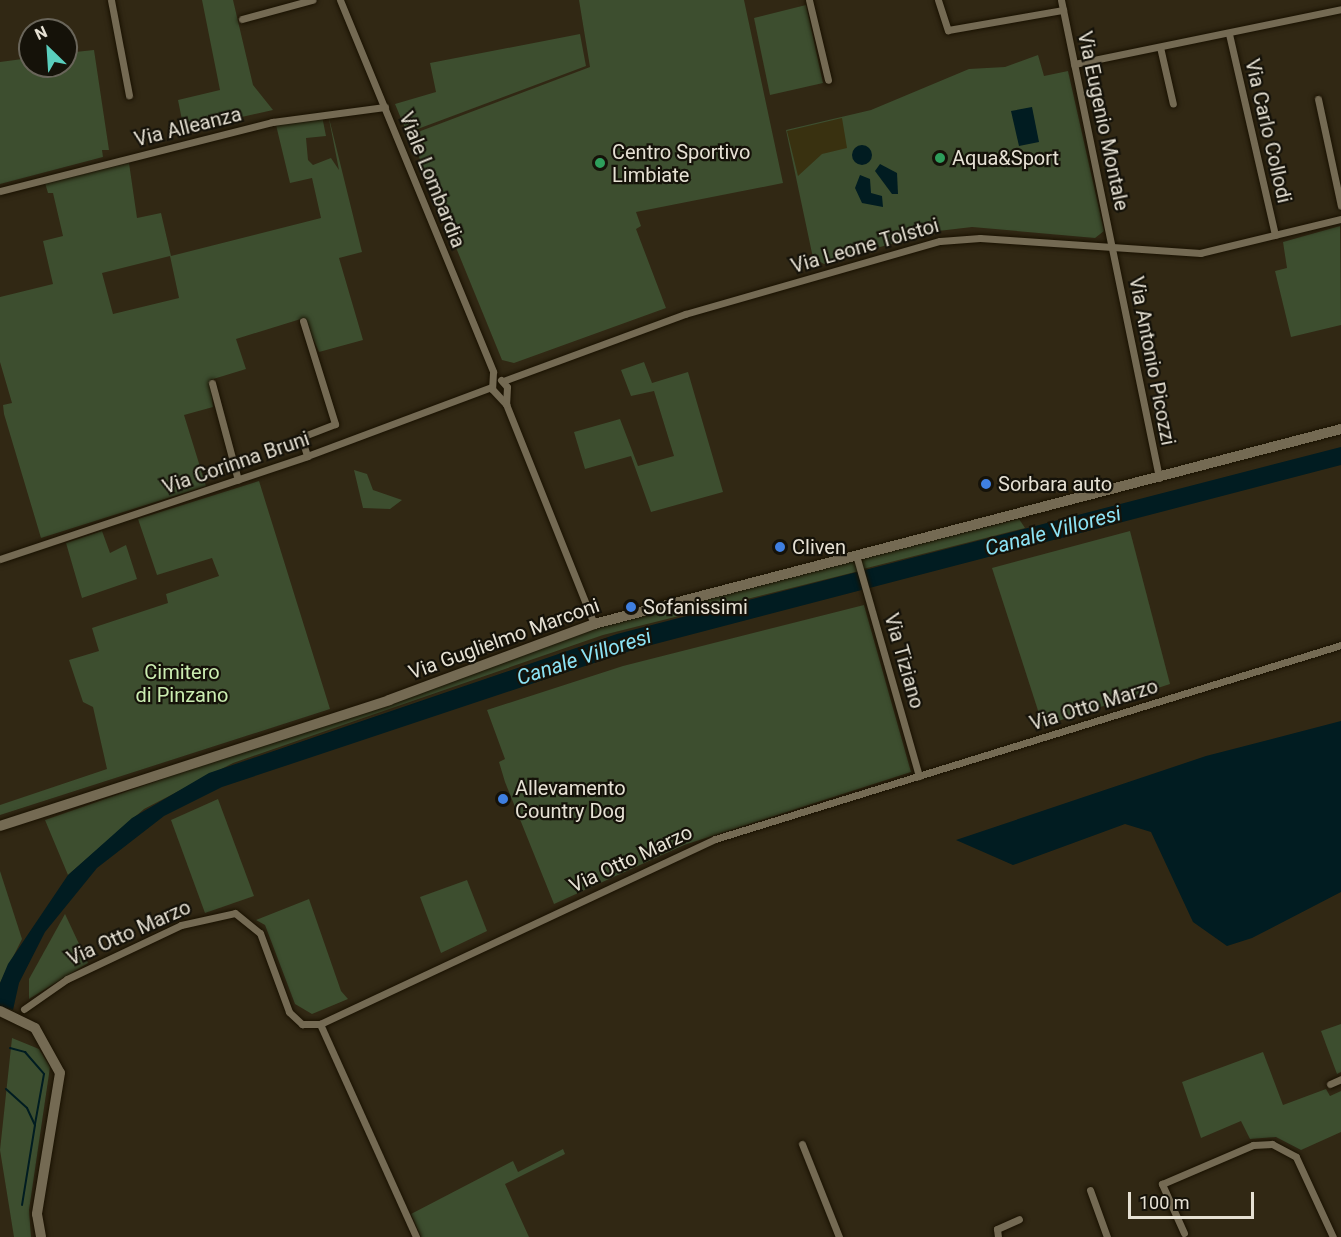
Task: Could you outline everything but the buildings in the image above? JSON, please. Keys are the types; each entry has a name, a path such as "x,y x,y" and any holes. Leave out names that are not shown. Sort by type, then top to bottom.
{"street":[{"path":"111,0 129,95"},
{"path":"242,19 312,0"},
{"name":"Viale Lombardia","path":"340,0 498,386"},
{"path":"809,0 828,80"},
{"path":"938,0 948,30 1063,10"},
{"name":"Via Eugenio Montale","path":"1061,0 1113,250"},
{"path":"1074,64 1229,34 1341,9"},
{"name":"Via Carlo Collodi","path":"1229,34 1275,236"},
{"path":"1160,47 1173,104"},
{"path":"1318,99 1341,206"},
{"name":"Via Alleanza","path":"0,191 272,122 385,107"},
{"name":"Via Leone Tolstoi","path":"498,386 685,314 940,241 980,238 1113,250 1200,253 1341,219"},
{"name":"Via Antonio Picozzi","path":"1113,250 1159,478"},
{"path":"303,321 335,424 302,437 307,456"},
{"name":"Via Leone Tolstoi","path":"498,386 507,390 517,380"},
{"path":"212,383 238,480"},
{"path":"498,386 594,624"},
{"name":"Via Corinna Bruni","path":"0,559 238,480 482,395 498,386"},
{"path":"506,404 507,390"},
{"name":"Via Guglielmo Marconi","path":"0,826 389,700 594,624 858,561 1341,429"},
{"name":"Via Tiziano","path":"858,561 919,776"},
{"name":"Via Otto Marzo","path":"24,1008 67,979 181,925 235,913 260,933 289,1012 302,1024 320,1024 702,844 1341,645"},
{"path":"5,1013 41,1035 60,1073 37,1214 41,1237"},
{"path":"320,1024 416,1237"},
{"path":"1330,1084 1341,1079"},
{"path":"802,1144 838,1237"},
{"path":"1184,1233 1162,1184 1254,1145 1272,1144 1296,1157 1333,1237"},
{"path":"1090,1191 1107,1237"},
{"path":"998,1237 997,1229 1019,1219"}],"green space":[{"path":"202,0 233,0 253,85 273,110 184,130 178,100 220,90"},
{"name":"Centro Sportivo Limbiate","path":"579,0 744,0 783,183 636,212 641,226 636,229 666,308 514,363 502,360 410,135 590,67"},
{"path":"806,5 823,83 770,95 754,18"},
{"path":"580,34 586,66 407,133 395,104 436,92 430,63"},
{"path":"94,50 109,150 102,150 103,157 0,184 0,62 18,60 18,78 78,78 78,52"},
{"name":"Aqua&Sport","path":"1038,55 1044,76 1068,71 1104,231 1095,238 972,227 930,232 824,264 813,258 786,130 871,110 969,69 1005,67"},
{"path":"328,114 362,252 339,258 363,340 319,352 304,318 236,339 246,369 210,380 213,407 184,415 206,486 41,538 4,414 3,405 12,403 0,362 0,297 53,284 43,241 63,236 53,193 48,193 45,183 129,163 137,218 161,213 171,256 321,218 312,178 290,183 276,125 322,116 326,136 306,138 308,160 313,165 331,158 339,170","holes":["170,256 179,298 113,314 102,273"]},
{"path":"1340,226 1341,325 1291,337 1275,271 1287,268 1283,242"},
{"path":"644,362 652,383 688,372 723,492 651,512 631,456 585,469 574,432 620,419 638,466 674,456 654,391 631,396 621,370"},
{"path":"354,470 367,474 373,490 402,500 390,509 363,508"},
{"name":"Cimitero di Pinzano","path":"259,481 330,709 0,815 0,805 107,769 93,707 83,702 69,660 99,651 92,628 168,603 166,594 219,576 212,558 157,575 138,519"},
{"path":"1019,519 1025,528 863,569 861,565 864,557"},
{"path":"102,531 110,553 126,545 137,579 82,598 66,543"},
{"path":"1130,531 1170,684 1043,726 992,568"},
{"path":"854,560 859,571 603,635 233,763 144,809 68,875 45,820 586,631"},
{"path":"864,605 911,772 684,845 554,904 505,782 499,762 505,759 487,710 623,666"},
{"path":"218,799 254,896 205,913 171,820"},
{"path":"0,871 22,939 0,983"},
{"path":"467,880 487,931 441,953 420,897"},
{"path":"309,899 341,991 348,999 312,1014 295,1004 265,925 256,920"},
{"path":"65,914 88,963 29,999 29,979"},
{"path":"1341,1024 1341,1072 1337,1074 1321,1031"},
{"path":"12,1038 39,1049 50,1067 29,1210 31,1237 14,1237 0,1150"},
{"path":"1263,1052 1283,1105 1326,1089 1330,1096 1341,1091 1341,1132 1301,1150 1276,1137 1250,1139 1241,1121 1201,1138 1182,1082"},
{"path":"563,1149 565,1154 505,1184 529,1237 421,1237 411,1214 513,1161 518,1172"}],"sand":[{"path":"842,118 847,148 822,154 798,176 787,131"}],"water":[{"path":"1032,107 1039,142 1019,146 1011,111"},
{"path":"862,145 869,148 872,155 869,162 862,165 855,162 852,155 855,148"},
{"path":"880,164 897,173 898,194 892,194 875,171"},
{"path":"860,175 870,179 871,193 882,196 883,207 862,203 855,188"},
{"name":"Canale Villoresi","path":"1341,447 1341,465 636,649 222,787 164,816 97,868 45,932 19,983 13,1010 0,1006 0,983 8,964 68,875 132,818 209,773 617,634"},
{"path":"1341,721 1341,892 1252,938 1227,946 1193,922 1151,832 1125,824 1013,865 956,840 1206,756"}],"waterway":[{"path":"10,1048 25,1052 44,1074 35,1124"},
{"path":"6,1089 27,1108 35,1125 22,1205"}],"place":[{"name":"Aqua&Sport","path":"940,158"},
{"name":"Centro Sportivo Limbiate","path":"600,163"},
{"name":"Sorbara auto","path":"986,484"},
{"name":"Cliven","path":"780,547"},
{"name":"Sofanissimi","path":"631,607"},
{"name":"Allevamento Country Dog","path":"503,799"}]}
